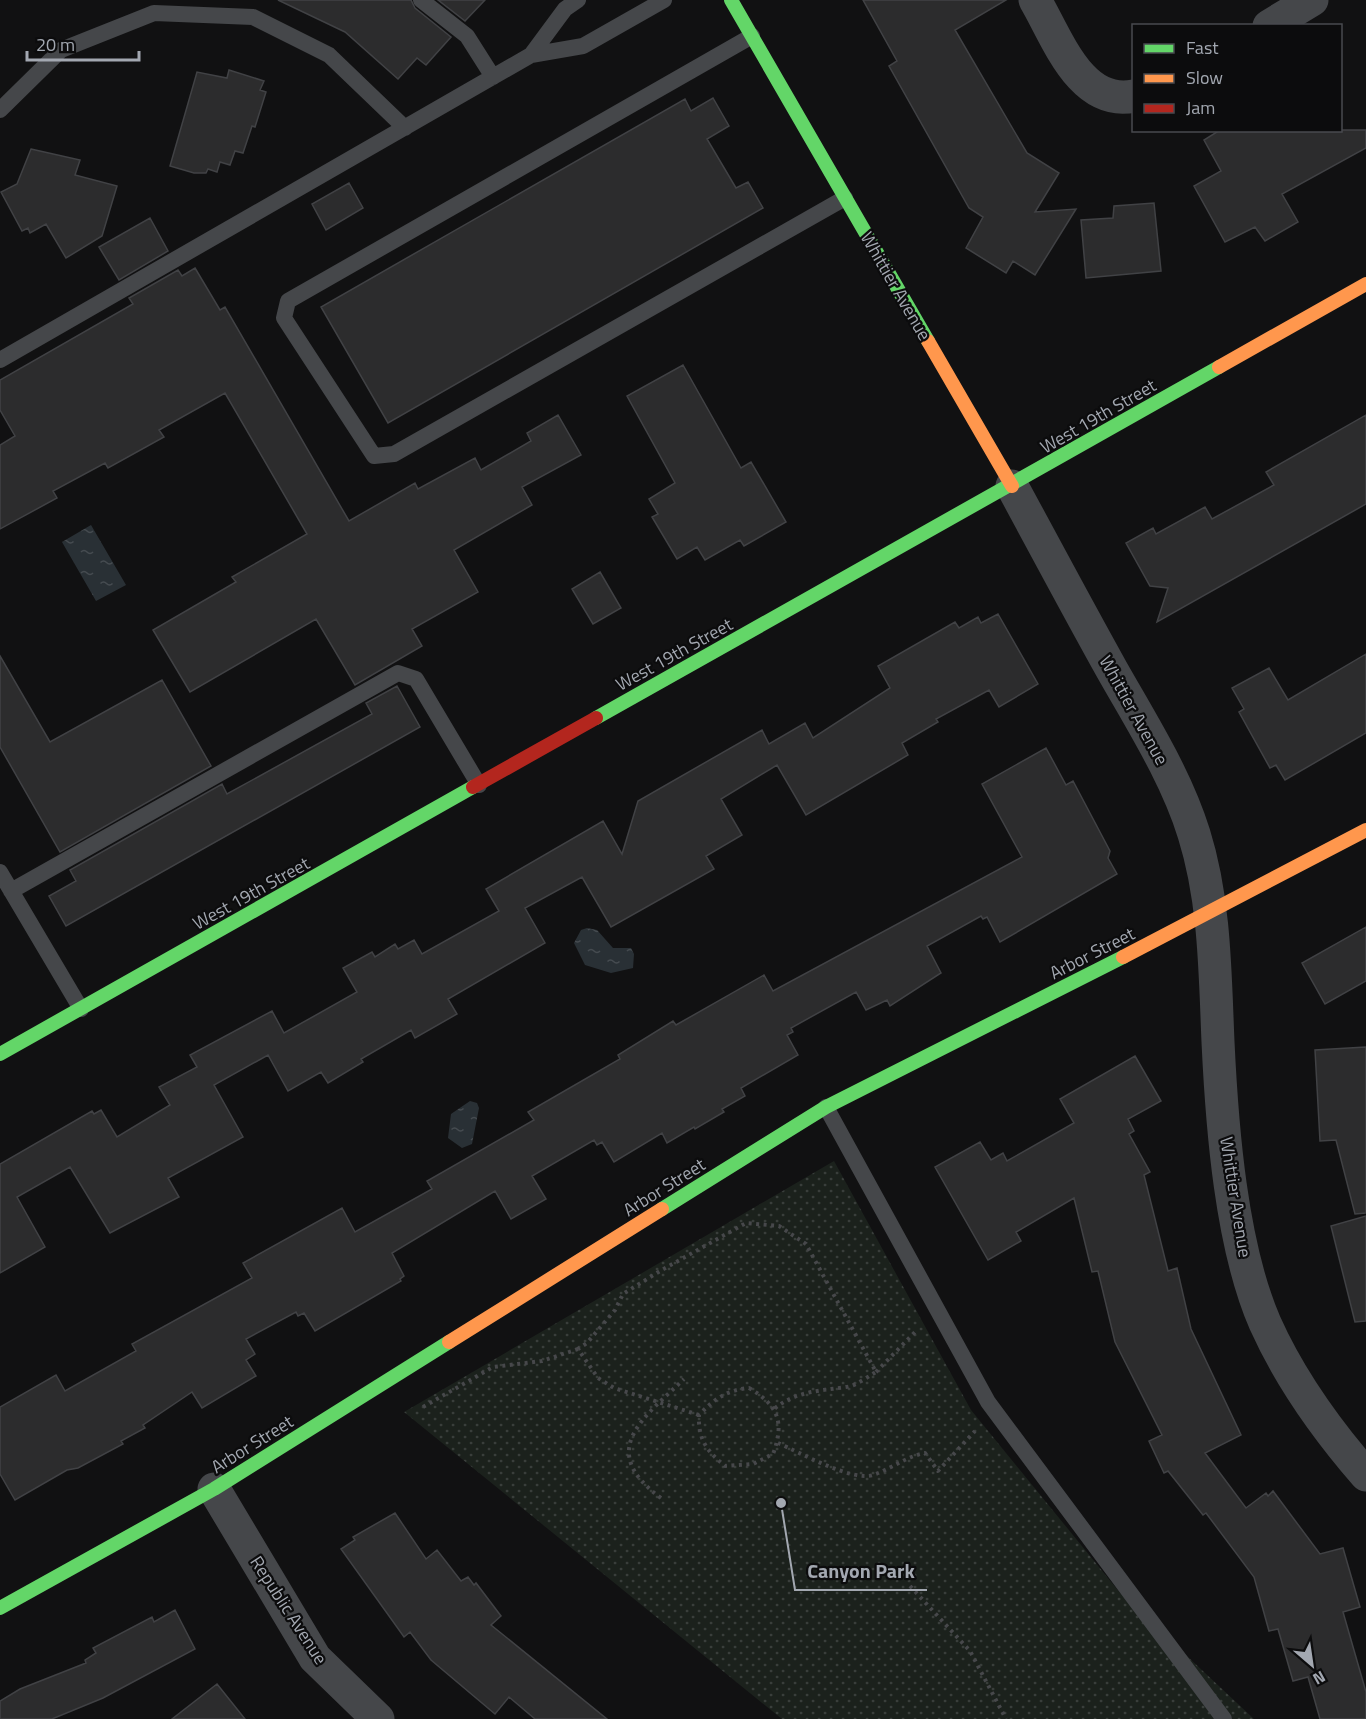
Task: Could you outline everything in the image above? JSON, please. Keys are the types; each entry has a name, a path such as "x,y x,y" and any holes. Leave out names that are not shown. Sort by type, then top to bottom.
{"street":[{"name":"Whittier Avenue","path":"731,0 1012,486 1163,760 1194,833 1212,913 1220,1071 1229,1169 1247,1264 1265,1322 1302,1392 1336,1441 1366,1475"},
{"path":"1035,0 1080,77 1099,93 1124,98 1132,96"},
{"path":"1272,24 1312,0"},
{"name":"West 19th Street","path":"0,1054 1012,486 1366,284"},
{"name":"Arbor Street","path":"0,1608 214,1489 826,1107 1212,913 1366,830"},
{"name":"Republic Avenue","path":"214,1489 315,1658 378,1719"}],"lane":[{"path":"422,0 467,36 493,77"},
{"path":"531,55 565,9 578,0"},
{"path":"0,360 531,55 583,46 664,0"},
{"path":"0,110 61,50 154,13 254,17 329,55 405,128"},
{"path":"752,36 288,301 284,318 374,456 394,454 845,198"},
{"path":"11,891 398,673 416,679 479,784"},
{"path":"0,872 81,1009"},
{"path":"826,1107 994,1411 1224,1719"}],"path":[{"path":"423,1407 493,1367 542,1361 587,1343 615,1310 623,1294 660,1270 746,1223 779,1226 806,1244 876,1372"},
{"path":"774,1409 805,1392 848,1388 876,1372 937,1311"},
{"path":"578,1348 598,1378 614,1388 657,1404 699,1415"},
{"path":"661,1498 645,1485 635,1472 630,1443 643,1416 684,1379"},
{"path":"749,1388 768,1399 774,1409 781,1435 774,1454 753,1464 725,1466 707,1451 698,1432 699,1415 714,1399 734,1389 749,1388"},
{"path":"778,1443 853,1475 870,1476 925,1453 938,1470 994,1411"},
{"path":"910,1586 970,1652 1006,1719"}],"shaded area":[{"path":"834,1161 971,1410 1121,1594 1254,1719 782,1719 404,1412"}],"water":[{"path":"91,525 126,585 96,601 62,542"},
{"path":"587,928 597,930 613,948 631,948 634,954 633,968 611,973 585,965 574,943 581,930"},
{"path":"470,1101 477,1103 479,1108 472,1144 462,1148 448,1138 451,1114"}],"building":[{"path":"278,0 411,0 415,8 451,37 426,65 417,58 398,79 345,32"},
{"path":"438,0 485,0 465,21"},
{"path":"863,0 1006,0 955,30 1027,153 1059,173 1035,212 1076,209 1035,275 1013,261 1006,273 966,248 983,217 969,208 889,66 897,61"},
{"path":"229,70 264,81 260,90 266,92 255,127 252,126 243,153 235,151 230,165 220,162 217,172 208,169 206,173 194,173 170,166 197,72 227,78"},
{"path":"713,98 729,126 707,139 736,188 748,182 763,208 388,423 321,307 685,99 691,111"},
{"path":"1366,130 1366,148 1282,194 1298,222 1265,241 1255,227 1225,242 1194,186 1221,171 1204,140 1217,132"},
{"path":"31,149 80,160 75,175 117,186 102,236 66,258 46,224 30,233 28,228 22,231 1,192 17,184"},
{"path":"349,183 363,208 326,230 312,204"},
{"path":"1154,203 1161,271 1086,278 1081,220 1113,218 1114,206"},
{"path":"150,218 168,251 119,280 99,247"},
{"path":"195,268 220,310 225,307 349,521 415,483 418,489 475,458 481,470 531,441 527,433 558,415 581,455 522,487 532,505 454,550 478,592 412,629 422,646 355,685 316,619 190,692 153,630 236,582 232,577 307,534 225,393 159,430 164,437 108,468 105,463 53,491 57,498 0,529 0,445 15,436 0,410 0,380 133,304 129,298 178,270 182,276"},
{"path":"683,365 741,468 751,462 786,522 744,546 740,540 705,560 697,547 677,559 652,517 658,514 649,499 675,483 627,396"},
{"path":"1366,415 1366,504 1157,622 1168,588 1150,586 1126,543 1153,528 1156,534 1205,507 1212,519 1274,485 1266,472"},
{"path":"600,572 621,608 593,624 572,589"},
{"path":"998,614 1038,684 999,707 989,690 936,719 938,722 902,743 908,755 806,815 777,765 721,799 742,835 706,856 714,869 611,927 582,877 525,908 545,943 448,999 457,1014 415,1038 411,1030 361,1059 363,1062 328,1083 321,1072 288,1091 268,1055 214,1085 243,1137 168,1178 179,1197 110,1233 70,1167 17,1197 45,1247 0,1273 0,1164 92,1111 94,1114 101,1110 117,1137 170,1105 159,1087 197,1067 190,1055 272,1011 284,1033 357,992 343,968 372,952 375,957 395,944 398,949 414,940 422,954 499,911 486,889 603,821 622,854 638,801 762,730 769,744 805,723 813,738 890,688 878,666 955,622 959,628 978,617 981,623"},
{"path":"1366,654 1366,733 1285,780 1276,765 1270,768 1239,712 1244,709 1232,688 1269,668 1288,700"},
{"path":"0,656 50,742 162,680 211,766 60,852 0,747"},
{"path":"397,686 420,727 66,926 49,896 76,881 70,870 222,784 227,794 372,714 366,703"},
{"path":"1046,748 1066,785 1073,781 1110,851 1108,858 1117,874 1000,942 987,917 983,919 981,916 927,946 941,973 890,1006 887,1000 866,1010 856,992 791,1028 793,1032 787,1035 798,1055 741,1088 745,1096 722,1109 724,1112 695,1129 694,1127 667,1143 662,1133 614,1162 602,1142 597,1145 594,1140 532,1176 546,1199 511,1219 495,1191 392,1253 404,1276 400,1279 401,1281 315,1331 304,1313 298,1316 296,1312 246,1339 255,1354 246,1360 256,1376 202,1408 192,1392 143,1425 145,1428 121,1441 123,1444 78,1468 67,1470 15,1500 0,1474 0,1407 56,1375 65,1391 136,1351 132,1344 252,1278 243,1263 342,1208 355,1232 432,1189 427,1181 534,1120 528,1112 620,1059 618,1055 673,1021 676,1025 764,975 773,991 1022,857 982,784"},
{"path":"1366,927 1366,981 1325,1004 1302,963"},
{"path":"1366,1047 1366,1213 1355,1214 1336,1140 1320,1141 1315,1050"},
{"path":"1135,1056 1161,1101 1128,1119 1134,1131 1129,1134 1150,1172 1144,1175 1168,1271 1177,1268 1191,1329 1241,1435 1205,1453 1246,1508 1266,1493 1268,1496 1273,1491 1320,1554 1343,1548 1360,1607 1343,1612 1366,1692 1366,1719 1320,1719 1308,1677 1293,1681 1278,1629 1269,1631 1254,1577 1206,1513 1203,1515 1168,1471 1164,1473 1149,1441 1162,1435 1115,1342 1098,1271 1092,1272 1074,1198 1016,1232 1021,1241 988,1260 935,1167 980,1142 991,1160 1003,1153 1007,1161 1074,1123 1060,1099"},
{"path":"1366,1216 1366,1321 1355,1322 1331,1226"},
{"path":"395,1513 426,1559 437,1550 461,1581 468,1577 474,1585 476,1583 501,1616 491,1625 607,1719 535,1719 509,1697 495,1714 431,1660 410,1632 404,1637 341,1549 355,1540 353,1537"},
{"path":"175,1610 195,1649 103,1698 52,1719 0,1719 0,1701 20,1689 86,1663 85,1660 96,1653 93,1648 152,1617 154,1622"},
{"path":"217,1684 245,1719 172,1719"}],"traffic: fast":[{"path":"731,0 928,341"},
{"path":"596,718 1219,367"},
{"path":"0,1054 473,787"},
{"path":"662,1209 826,1107 1123,957"},
{"path":"0,1608 214,1489 449,1342"}],"traffic: slow":[{"path":"1219,367 1366,284"},
{"path":"928,341 1012,486"},
{"path":"1123,957 1366,830"},
{"path":"449,1342 662,1209"}],"traffic: jam":[{"path":"473,787 596,718"}],"place":[{"name":"Canyon Park","path":"781,1503"}]}
